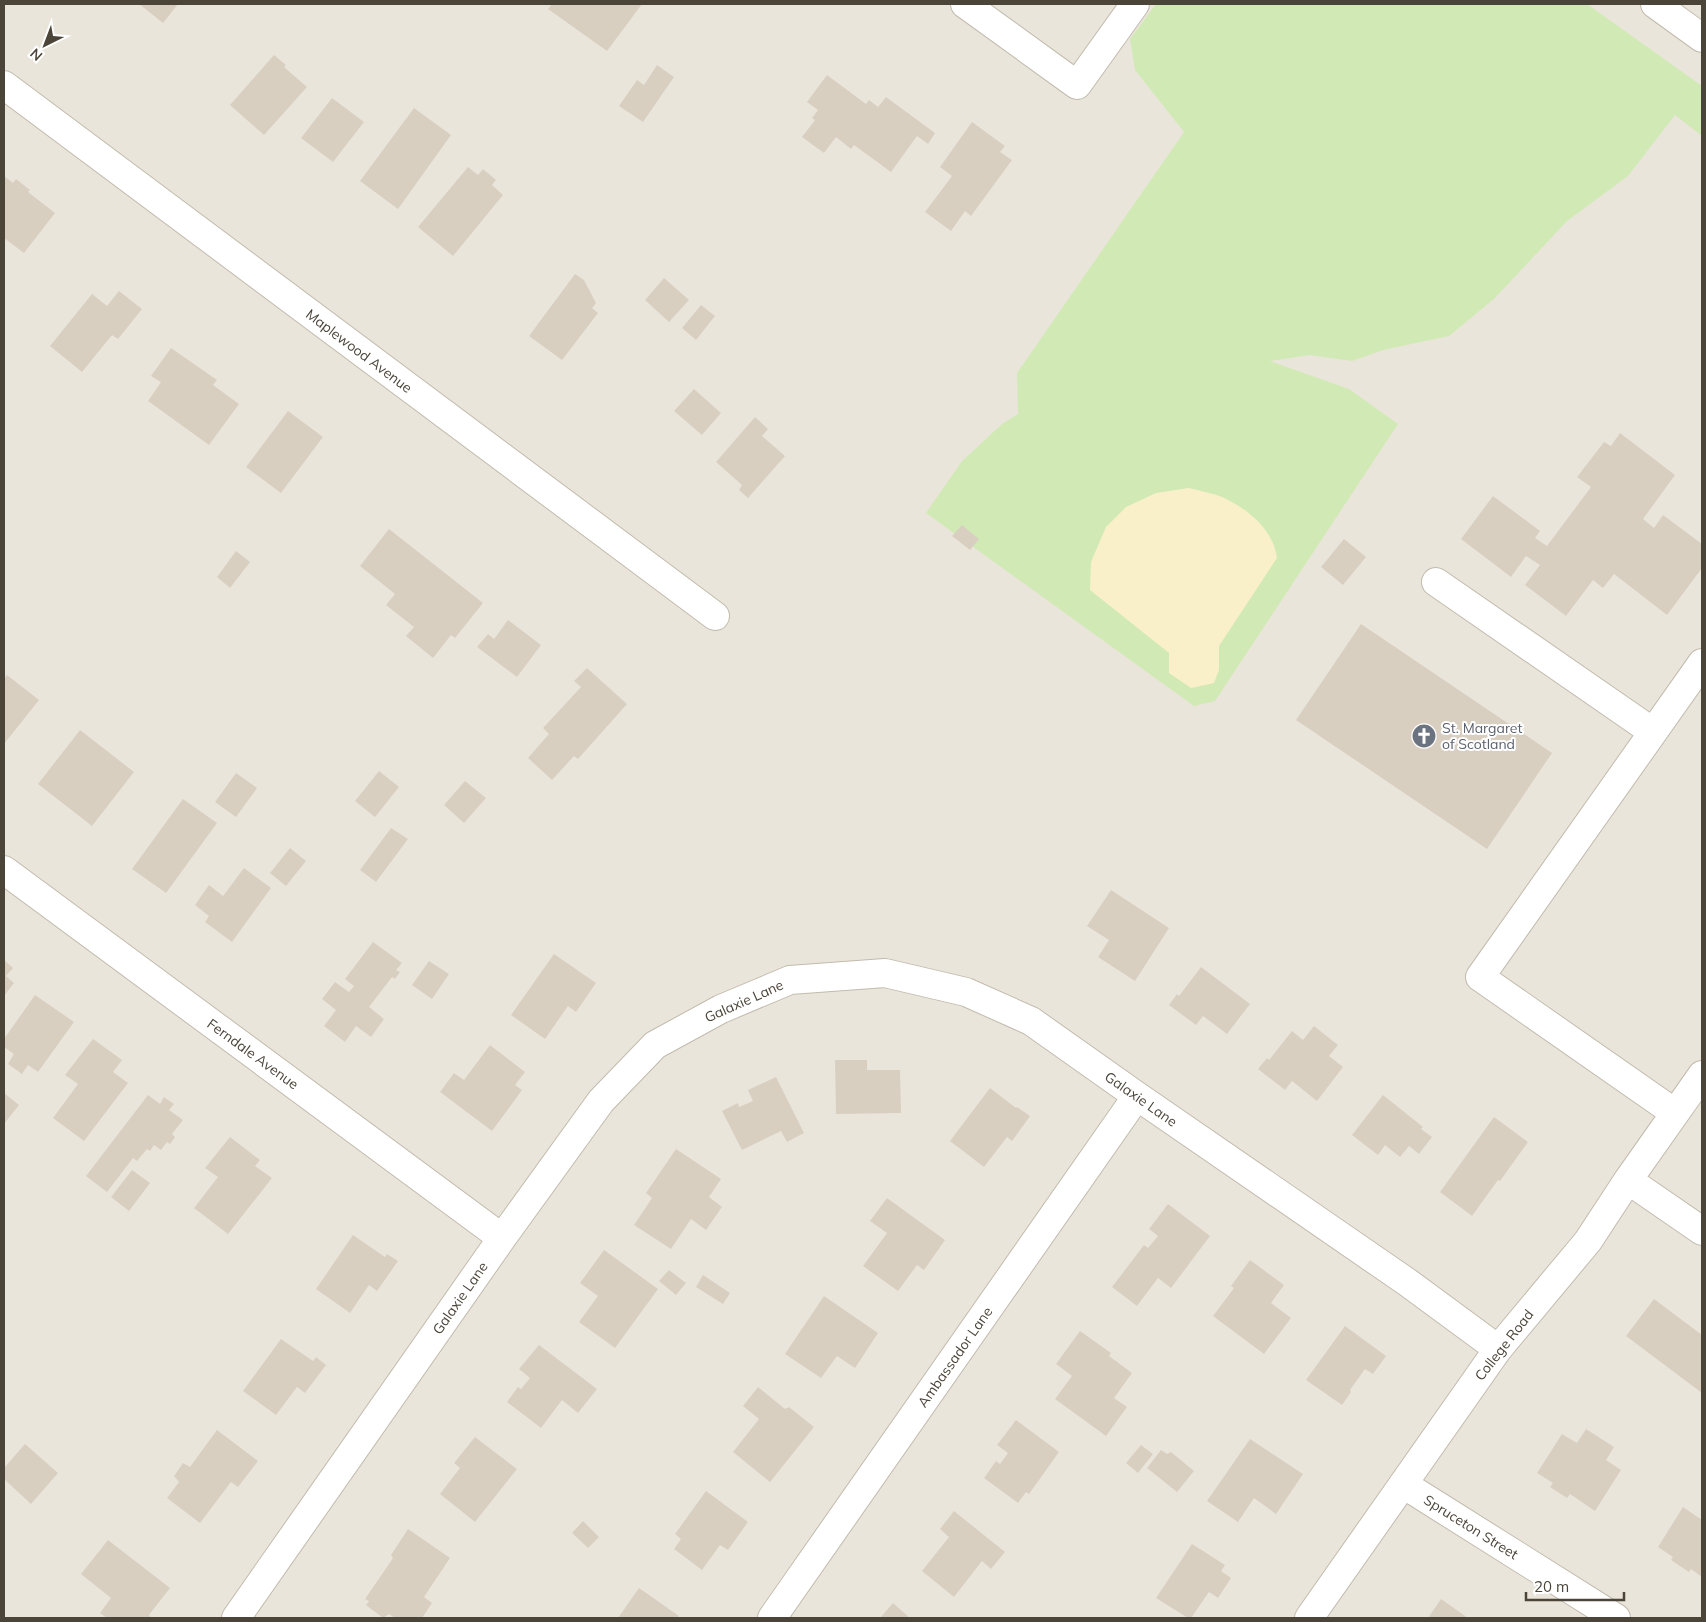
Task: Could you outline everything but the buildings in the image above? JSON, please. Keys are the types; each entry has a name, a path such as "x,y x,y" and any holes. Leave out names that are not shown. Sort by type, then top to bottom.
{"street":[{"path":"965,4 1076,85 1135,4"},
{"path":"1655,4 1702,38"},
{"name":"Maplewood Avenue","path":"4,85 715,616"},
{"path":"1436,582 1653,732"},
{"path":"1675,1113 1480,977 1702,663"},
{"name":"Ferndale Avenue","path":"4,870 502,1238"},
{"name":"Galaxie Lane","path":"236,1618 502,1238 601,1101 655,1045 721,1009 790,980 885,973 966,992 1031,1021 1414,1287 1498,1349"},
{"name":"College Road","path":"1309,1618 1498,1349 1588,1240 1702,1075"},
{"name":"Ambassador Lane","path":"772,1618 1137,1096"},
{"path":"1628,1180 1702,1231"},
{"name":"Spruceton Street","path":"1403,1484 1616,1618"}],"shaded area":[{"path":"4,4 1702,4 1702,1618 4,1618"}],"green space":[{"path":"1156,4 1587,4 1702,86 1702,136 1675,115 1628,176 1567,221 1494,299 1449,336 1383,350 1352,361 1310,355 1270,361 1349,389 1398,424 1215,701 1194,706 926,513 962,461 1002,424 1018,414 1017,373 1184,132 1135,70 1130,39"}],"sand":[{"path":"1189,488 1222,497 1250,514 1265,529 1275,548 1277,558 1219,646 1219,670 1214,683 1191,688 1169,673 1169,653 1090,590 1091,562 1106,527 1126,507 1156,493"}],"place":[{"name":"St. Margaret of Scotland","path":"1424,736"}]}
